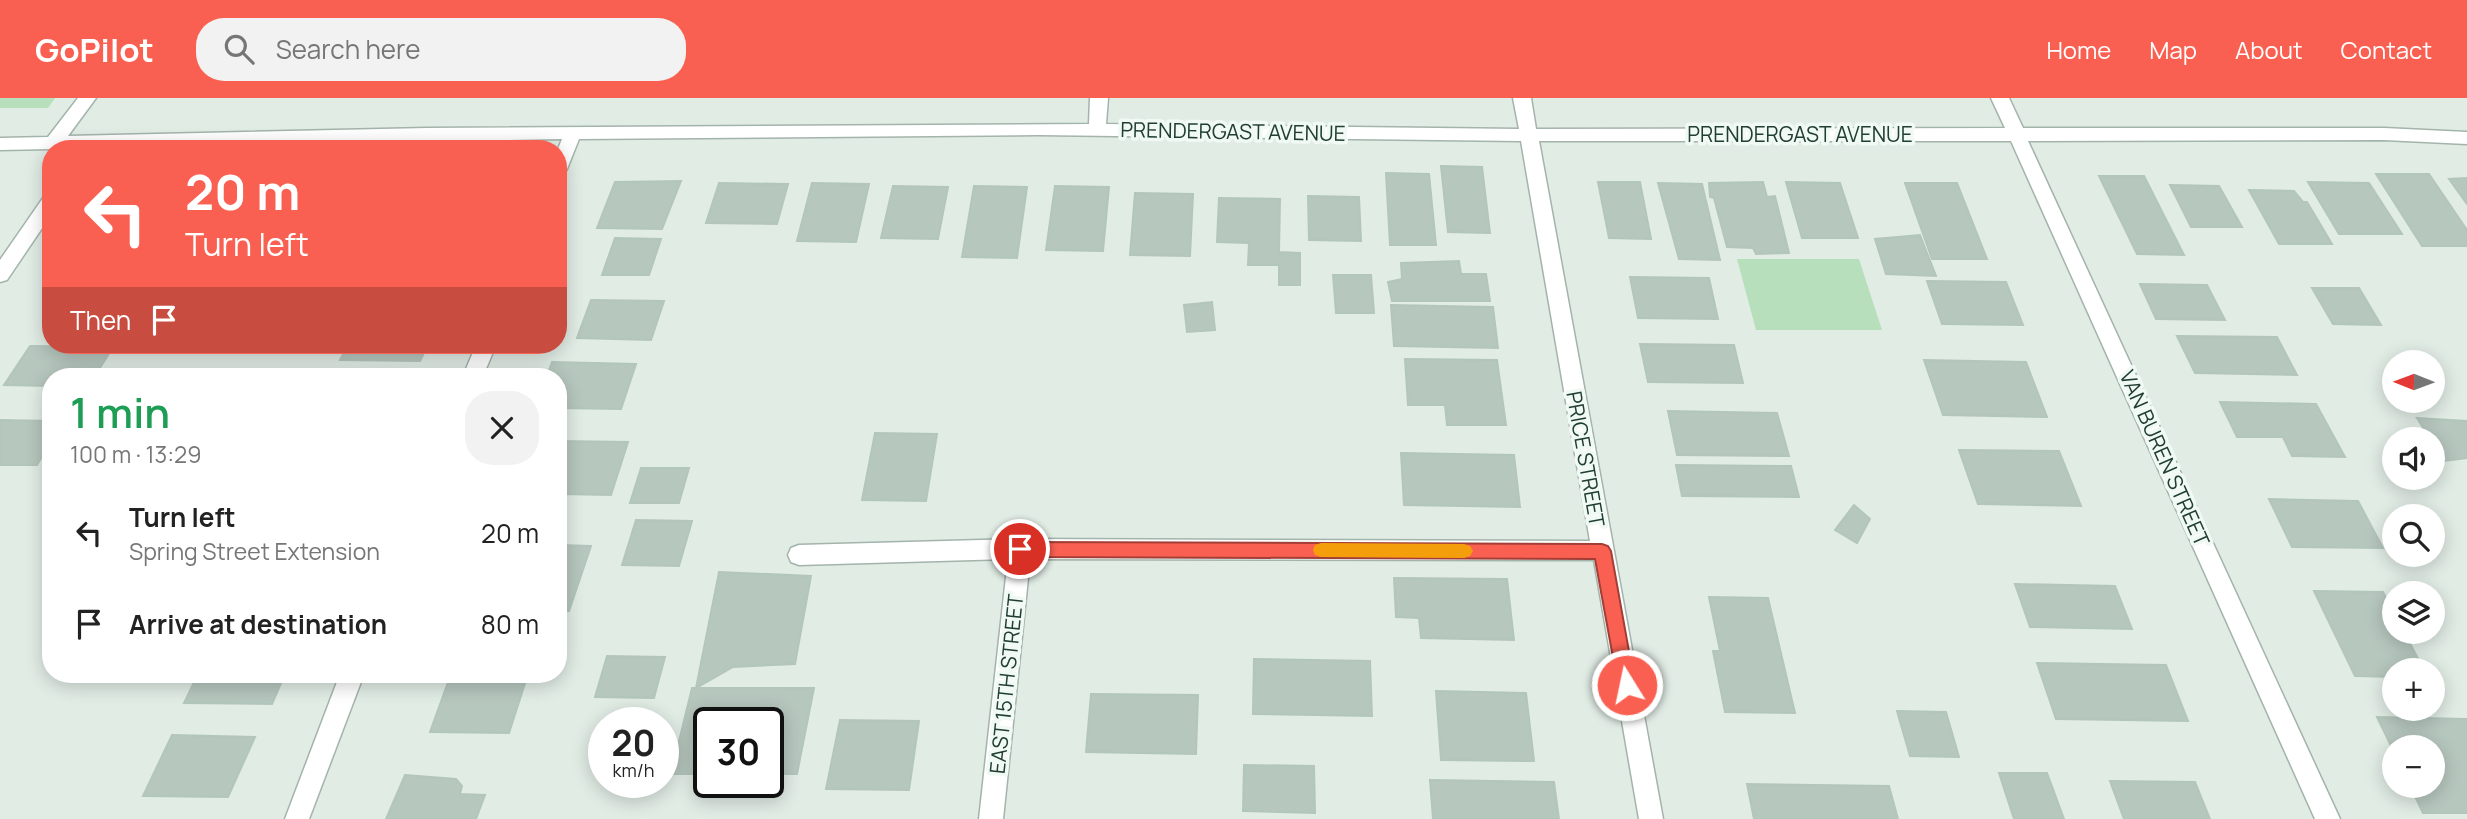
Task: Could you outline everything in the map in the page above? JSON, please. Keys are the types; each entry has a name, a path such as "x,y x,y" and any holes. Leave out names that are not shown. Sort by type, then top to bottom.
{"street":[{"path":"55,140 87,98"},
{"path":"1097,129 1099,98"},
{"name":"PRICE STREET","path":"1522,98 1651,819"},
{"name":"VAN BUREN STREET","path":"2000,98 2328,819"},
{"name":"PRENDERGAST AVENUE","path":"312,140 573,133 1097,129 1529,135 2384,134 2467,138"},
{"path":"567,147 573,133"},
{"name":"PRENDERGAST AVENUE","path":"0,144 42,143"},
{"path":"0,275 42,213"},
{"path":"799,555 1020,549 1602,551"},
{"name":"EAST 15TH STREET","path":"991,819 1020,549"},
{"path":"297,819 349,683"}],"green space":[{"path":"0,98 55,98 48,108 0,108"},
{"path":"1737,259 1859,259 1882,330 1756,330"}],"building":[{"path":"1441,166 1482,167 1490,233 1448,232"},
{"path":"1386,173 1429,174 1436,245 1390,245"},
{"path":"2376,174 2429,174 2467,230 2467,246 2422,246"},
{"path":"2099,176 2144,176 2184,255 2137,254"},
{"path":"2467,178 2467,204 2449,179"},
{"path":"681,181 662,229 597,228 615,182"},
{"path":"1598,182 1640,182 1651,239 1609,238"},
{"path":"1763,182 1767,197 1775,196 1789,253 1756,254 1753,248 1727,247 1714,198 1710,197 1709,183"},
{"path":"1786,182 1840,183 1858,238 1802,238"},
{"path":"2308,182 2369,183 2402,234 2339,234"},
{"path":"719,183 788,184 777,224 706,223"},
{"path":"812,183 869,184 856,242 797,241"},
{"path":"1658,183 1702,184 1720,260 1679,259"},
{"path":"1905,183 1957,183 1987,259 1932,259"},
{"path":"2170,185 2219,186 2242,227 2191,227"},
{"path":"893,186 948,187 938,239 881,238"},
{"path":"974,186 1027,187 1017,258 962,257"},
{"path":"1055,186 1109,187 1103,251 1046,250"},
{"path":"2249,190 2294,191 2303,202 2307,202 2332,244 2279,244"},
{"path":"1135,193 1193,194 1190,256 1130,255"},
{"path":"1308,196 1359,197 1361,241 1309,240"},
{"path":"1219,198 1280,199 1279,252 1300,253 1300,285 1279,285 1279,265 1248,265 1249,243 1217,242"},
{"path":"1920,235 1936,276 1886,274 1875,239"},
{"path":"615,238 661,239 649,275 602,275"},
{"path":"1459,261 1461,274 1486,274 1490,301 1392,301 1388,282 1402,279 1401,263"},
{"path":"1333,275 1371,275 1374,313 1336,313"},
{"path":"1630,277 1709,278 1718,319 1638,318"},
{"path":"1927,281 2006,282 2023,325 1942,324"},
{"path":"2140,284 2207,285 2225,320 2156,319"},
{"path":"2312,288 2359,288 2381,325 2333,324"},
{"path":"591,300 664,301 651,340 577,338"},
{"path":"1212,302 1215,330 1187,332 1184,305"},
{"path":"1391,305 1493,307 1498,348 1394,346"},
{"path":"2177,336 2277,337 2297,375 2195,373"},
{"path":"1640,344 1734,345 1743,383 1648,382"},
{"path":"30,346 42,346 42,354 109,354 100,368 42,368 42,386 4,385"},
{"path":"343,354 424,354 420,361 340,360"},
{"path":"1405,359 1497,360 1506,425 1447,425 1445,405 1408,405"},
{"path":"1924,360 2026,362 2047,417 1943,415"},
{"path":"552,362 636,364 621,409 567,408 567,368 550,368"},
{"path":"2220,402 2316,404 2345,457 2292,456 2283,437 2237,437"},
{"path":"1668,411 1777,413 1789,456 1677,455"},
{"path":"2417,418 2467,421 2467,458 2445,461 2445,427 2423,427"},
{"path":"0,420 42,421 42,457 37,465 0,465"},
{"path":"875,433 937,434 926,501 862,500"},
{"path":"567,441 628,442 611,495 567,494"},
{"path":"1959,450 2059,451 2081,506 1978,504"},
{"path":"1401,453 1514,455 1520,507 1404,505"},
{"path":"1676,465 1791,466 1799,497 1682,496"},
{"path":"641,468 689,468 679,503 630,503"},
{"path":"2269,499 2358,501 2382,548 2292,547"},
{"path":"1854,505 1870,519 1857,543 1835,530"},
{"path":"636,520 692,521 679,566 622,565"},
{"path":"567,545 591,546 569,611"},
{"path":"719,572 811,576 795,664 733,667 696,688"},
{"path":"1394,578 1507,579 1514,640 1421,638 1419,618 1396,617"},
{"path":"2015,584 2115,586 2132,629 2030,627"},
{"path":"2314,591 2382,592 2382,644 2410,644 2418,658 2382,658 2382,677 2355,676"},
{"path":"1709,597 1768,598 1795,713 1725,712 1713,651 1720,651"},
{"path":"607,656 665,657 654,698 595,697"},
{"path":"1254,659 1370,661 1372,716 1253,714"},
{"path":"2037,663 2166,665 2188,721 2056,719"},
{"path":"194,683 281,683 272,704 184,703"},
{"path":"448,683 525,683 509,733 430,732"},
{"path":"692,688 814,688 797,774 784,774 784,707 693,707 693,774 679,774 679,741"},
{"path":"1436,691 1526,693 1534,761 1441,760"},
{"path":"1091,694 1198,695 1196,754 1086,752"},
{"path":"1897,711 1946,712 1959,757 1910,756"},
{"path":"2377,717 2382,717 2382,721 2467,719 2467,813 2423,813 2416,798 2445,798 2445,735 2386,735"},
{"path":"840,720 919,721 909,790 826,789"},
{"path":"172,735 255,737 228,797 143,796"},
{"path":"1244,765 1314,766 1315,813 1243,811"},
{"path":"1999,773 2047,773 2064,819 2014,819"},
{"path":"405,775 456,779 462,786 460,794 485,795 476,819 386,819"},
{"path":"1430,780 1554,782 1559,819 1433,819"},
{"path":"2110,781 2195,782 2210,819 2124,819"},
{"path":"1747,784 1889,786 1898,819 1754,819"}],"slow traffic":[{"path":"1321,550 1464,551"}],"route":[{"path":"1020,549 1602,551 1627,685"}]}
